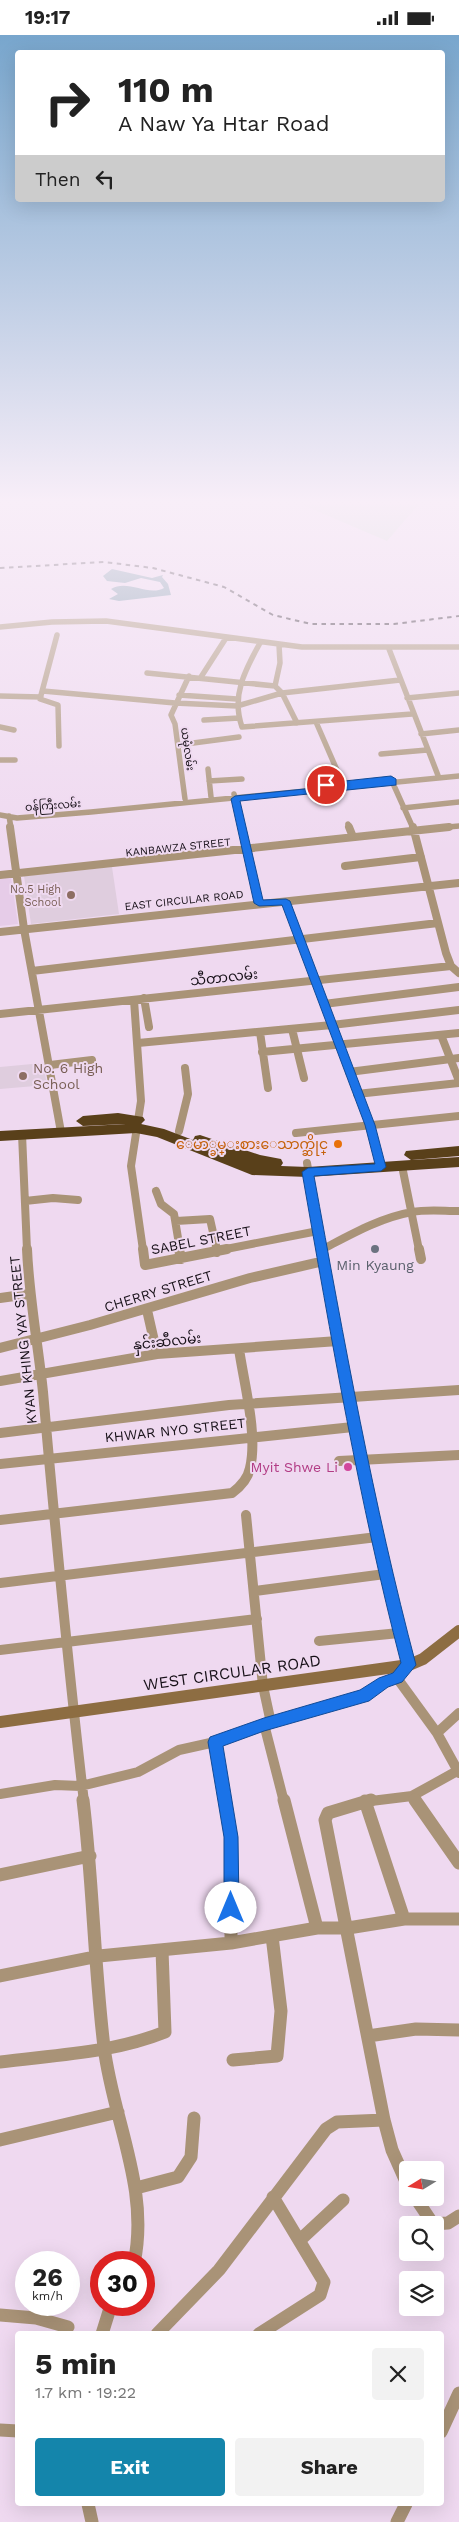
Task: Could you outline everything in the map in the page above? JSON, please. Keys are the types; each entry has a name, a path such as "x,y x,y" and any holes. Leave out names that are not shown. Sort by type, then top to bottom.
{"highway":[{"path":"137,1124 252,1170 380,1163 459,1151"},
{"path":"0,1127 137,1124 179,1131 259,1160 307,1167"},
{"path":"0,1136 60,1127"},
{"path":"380,1163 402,1166 459,1162"}],"street":[{"path":"0,627 58,623 128,623 260,643 333,649 459,647"},
{"path":"42,696 57,635"},
{"path":"201,677 226,638"},
{"path":"260,643 240,679 237,702 242,727 412,714"},
{"path":"275,686 280,663 279,645"},
{"path":"389,649 412,714 438,776"},
{"path":"147,673 241,681 275,686 282,693 297,723"},
{"name":"ယမုံလမ်း","path":"185,799 175,724 170,715 189,676"},
{"path":"0,696 42,696 175,703 237,702 282,693 400,680"},
{"path":"407,698 459,693"},
{"path":"179,695 237,702"},
{"path":"42,696 58,705 59,746"},
{"path":"204,720 239,717"},
{"path":"316,722 343,784"},
{"path":"0,727 14,730"},
{"path":"421,734 459,730"},
{"path":"178,745 239,737"},
{"path":"381,754 427,750"},
{"path":"0,760 15,760"},
{"path":"208,769 211,797"},
{"name":"ဝန်ကြီးလမ်း","path":"438,776 459,771"},
{"name":"ဝန်ကြီးလမ်း","path":"9,819 438,776 459,776"},
{"path":"209,781 242,779"},
{"path":"392,781 414,830 451,966 459,973"},
{"name":"ဝန်ကြီးလမ်း","path":"9,819 17,813 211,797 235,797 343,784 392,781"},
{"path":"235,797 259,903"},
{"path":"403,808 459,802"},
{"path":"0,815 9,819"},
{"path":"0,822 9,819"},
{"path":"9,819 18,873 24,929 60,1127"},
{"path":"348,824 353,837"},
{"name":"KANBAWZA STREET","path":"0,875 459,826"},
{"path":"345,865 421,857"},
{"name":"EAST CIRCULAR ROAD","path":"0,932 459,883"},
{"path":"286,901 370,1125 380,1163"},
{"path":"32,971 438,923"},
{"name":"သီတာလမ်း","path":"0,1014 451,966"},
{"path":"324,1004 459,987"},
{"path":"144,998 149,1027"},
{"path":"134,999 141,1101 137,1124"},
{"path":"138,1043 332,1025 459,1010"},
{"path":"292,1029 304,1078"},
{"path":"260,1032 268,1088"},
{"path":"262,1052 459,1033"},
{"path":"357,1094 459,1082 455,1058 441,1035"},
{"path":"349,1072 455,1058"},
{"path":"50,1065 92,1060"},
{"path":"179,1131 188,1094 185,1068"},
{"path":"296,1133 459,1115"},
{"name":"SABEL STREET","path":"137,1124 130,1165 142,1260 145,1265 318,1231"},
{"name":"KYAN KHING YAY STREET","path":"22,1134 30,1294 41,1374 72,1712 90,1856 99,1956 104,2048 136,2188 138,2239 136,2251"},
{"path":"402,1166 413,1212 421,1259"},
{"path":"0,1795 55,1785 81,1786 138,1772 179,1750 215,1742 267,1724 364,1696 384,1682 397,1678 409,1665 399,1633 385,1574 353,1427 307,1167"},
{"path":"156,1191 161,1204 170,1209 176,1221 181,1259"},
{"path":"25,1201 53,1198 78,1200"},
{"path":"321,1249 359,1230 413,1212 459,1211"},
{"path":"176,1221 210,1219 217,1252"},
{"name":"CHERRY STREET","path":"0,1348 37,1340 147,1310 241,1281 324,1261"},
{"path":"0,1299 30,1294"},
{"path":"147,1310 157,1354"},
{"name":"နှင်းဆီလမ်း","path":"0,1381 157,1354 338,1341"},
{"path":"0,1520 232,1493 249,1473 251,1465 250,1436 239,1349"},
{"path":"0,1433 46,1426 246,1404 347,1395 459,1390"},
{"name":"KHWAR NYO STREET","path":"0,1464 250,1436 353,1427"},
{"path":"339,1461 459,1455"},
{"path":"246,1515 267,1724 318,1928"},
{"path":"0,1583 249,1551 377,1537"},
{"path":"255,1591 385,1574"},
{"path":"0,1650 257,1619"},
{"path":"319,1641 399,1633"},
{"name":"WEST CIRCULAR ROAD","path":"0,1721 409,1665 423,1659 455,1638"},
{"path":"397,1678 437,1733 459,1771 412,1796 365,1801 328,1813 325,1820 348,1928 384,2120 392,2150 399,2166"},
{"path":"437,1733 459,1713"},
{"path":"215,1742 231,1837 231,1943"},
{"path":"412,1796 459,1863"},
{"path":"365,1801 404,1919"},
{"path":"0,1875 90,1856"},
{"path":"0,1976 99,1956 231,1943 318,1928 348,1928 404,1919 459,1919"},
{"path":"234,2060 277,2056 280,2040 279,1987 272,1936"},
{"path":"0,2062 104,2048 154,2037 165,2032 166,2018 162,1950"},
{"path":"368,2036 416,2029 459,2030"},
{"path":"0,2140 118,2113"},
{"path":"136,2188 178,2177 191,2157 194,2118"},
{"path":"160,2331 219,2270 273,2197 331,2125 384,2120"},
{"path":"264,2331 320,2295 324,2282 273,2197"},
{"path":"300,2240 343,2200"},
{"path":"421,2206 433,2224 448,2223 459,2216"},
{"path":"0,2315 36,2318 68,2327"},
{"path":"103,2331 108,2316"},
{"path":"444,2426 459,2393"},
{"path":"0,2430 15,2431"},
{"path":"88,2506 92,2522"},
{"path":"397,2522 405,2506"}],"shaded area":[{"name":"No.5 High School","path":"112,867 119,914 31,924 24,876"},
{"path":"11,877 18,924 0,926 0,879"},
{"name":"No. 6 High School","path":"43,1063 47,1085 0,1089 0,1067"}],"railway":[{"path":"299,621 311,624 394,624 418,621"}],"place":[{"name":"No.5 High School","path":"71,895"},
{"name":"No. 6 High School","path":"23,1076"},
{"name":"ေမာ္ခမ္းစားေသာက္ဆိုင္","path":"338,1144"},
{"name":"Min Kyaung","path":"375,1249"},
{"name":"Myit Shwe Li","path":"348,1467"}],"route":[{"path":"231,1908 231,1837 215,1742 264,1724 364,1696 384,1682 397,1678 409,1665 399,1633 385,1574 353,1427 308,1172 381,1167 380,1158 370,1125 286,901 259,903 235,799 393,783 391,779 326,785"}]}
